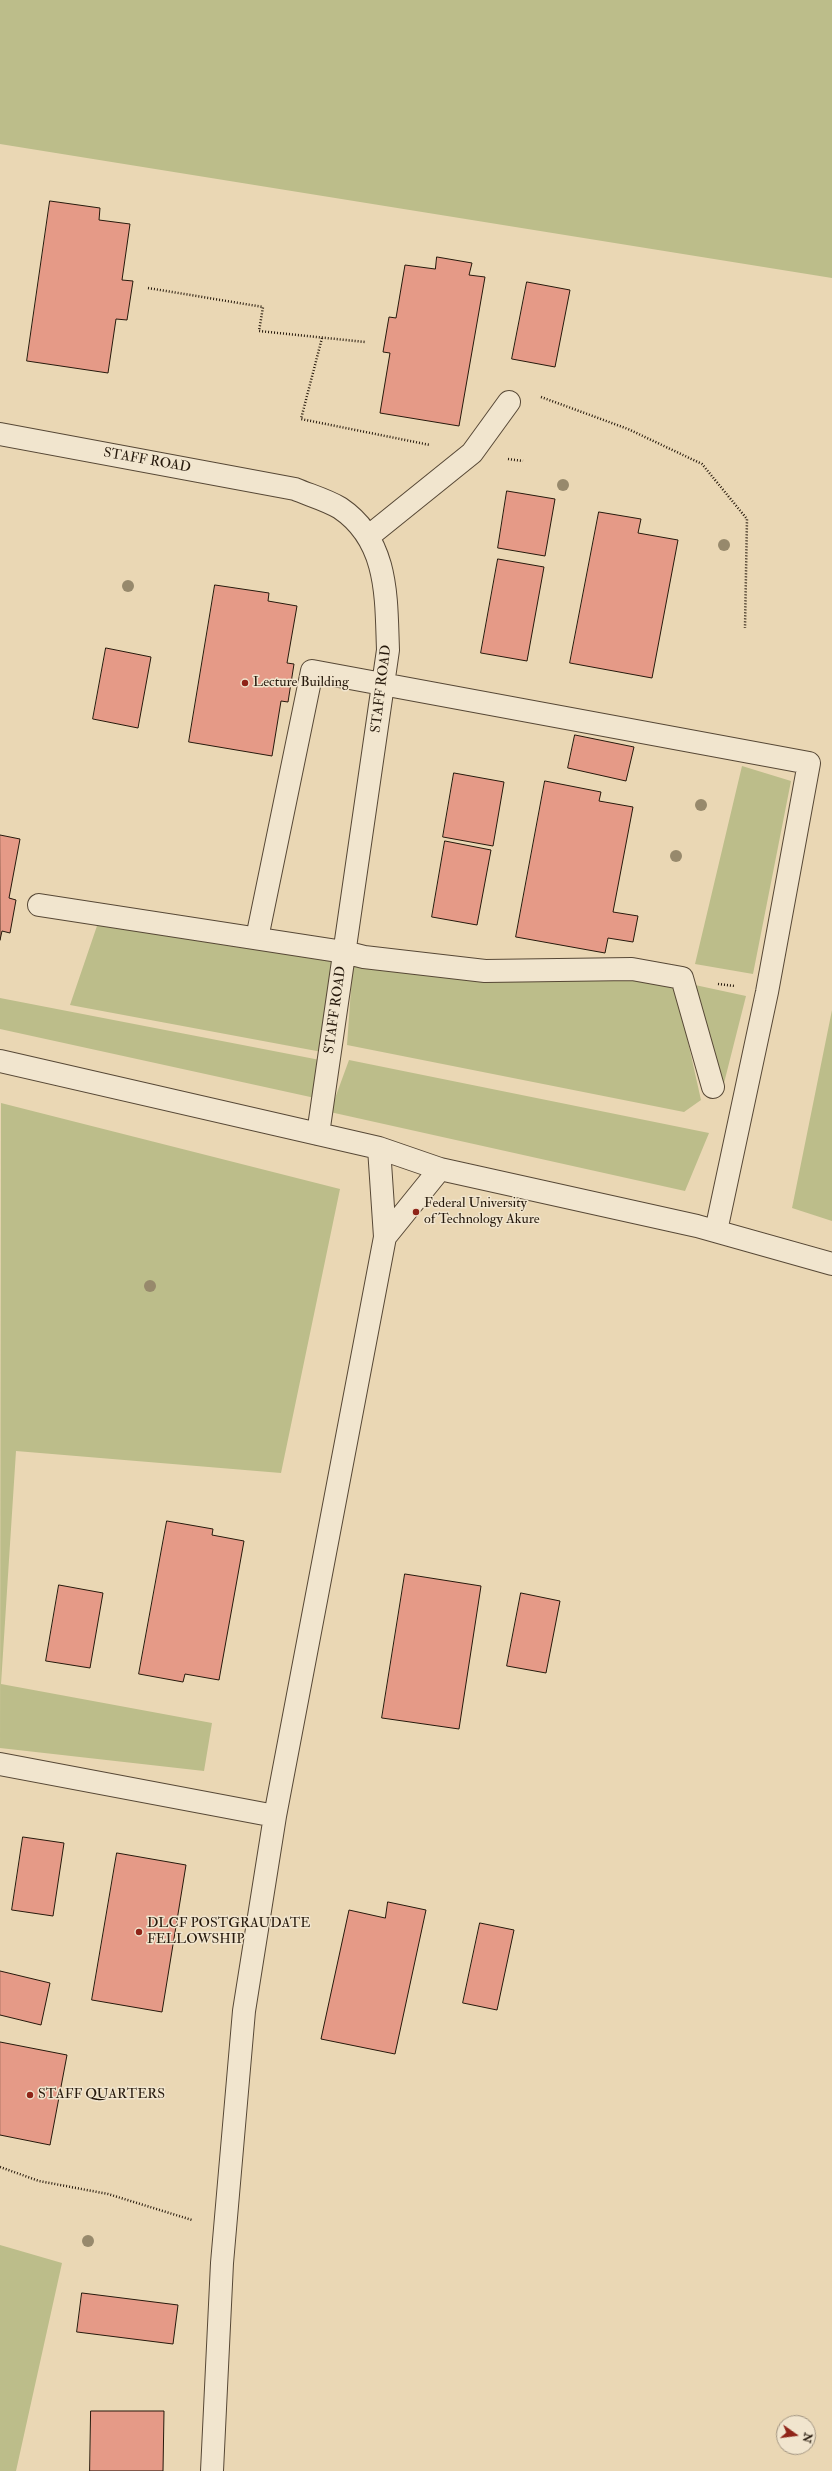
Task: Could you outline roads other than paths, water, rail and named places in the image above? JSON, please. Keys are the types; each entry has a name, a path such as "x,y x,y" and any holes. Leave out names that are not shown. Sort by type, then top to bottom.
{"street":[{"path":"369,536 472,453 509,402"},
{"name":"STAFF ROAD","path":"0,434 295,489 340,508 369,536 386,581 388,650 318,1134"},
{"path":"257,938 312,671 383,686 809,763 767,992 716,1231"},
{"path":"39,905 257,938 344,952 364,957 485,971 632,969 682,978 713,1087"},
{"path":"0,1061 379,1148 440,1168 716,1231 832,1264"},
{"path":"212,2471 225,2230 244,2011 275,1816 385,1237 379,1148"},
{"path":"385,1237 440,1168"},
{"path":"0,1764 275,1816"}],"place":[{"name":"Lecture Building","path":"245,683"},
{"name":"Federal University of Technology Akure","path":"416,1212"},
{"name":"DLCF POSTGRAUDATE FELLOWSHIP","path":"139,1932"},
{"name":"STAFF QUARTERS","path":"30,2095"}]}
